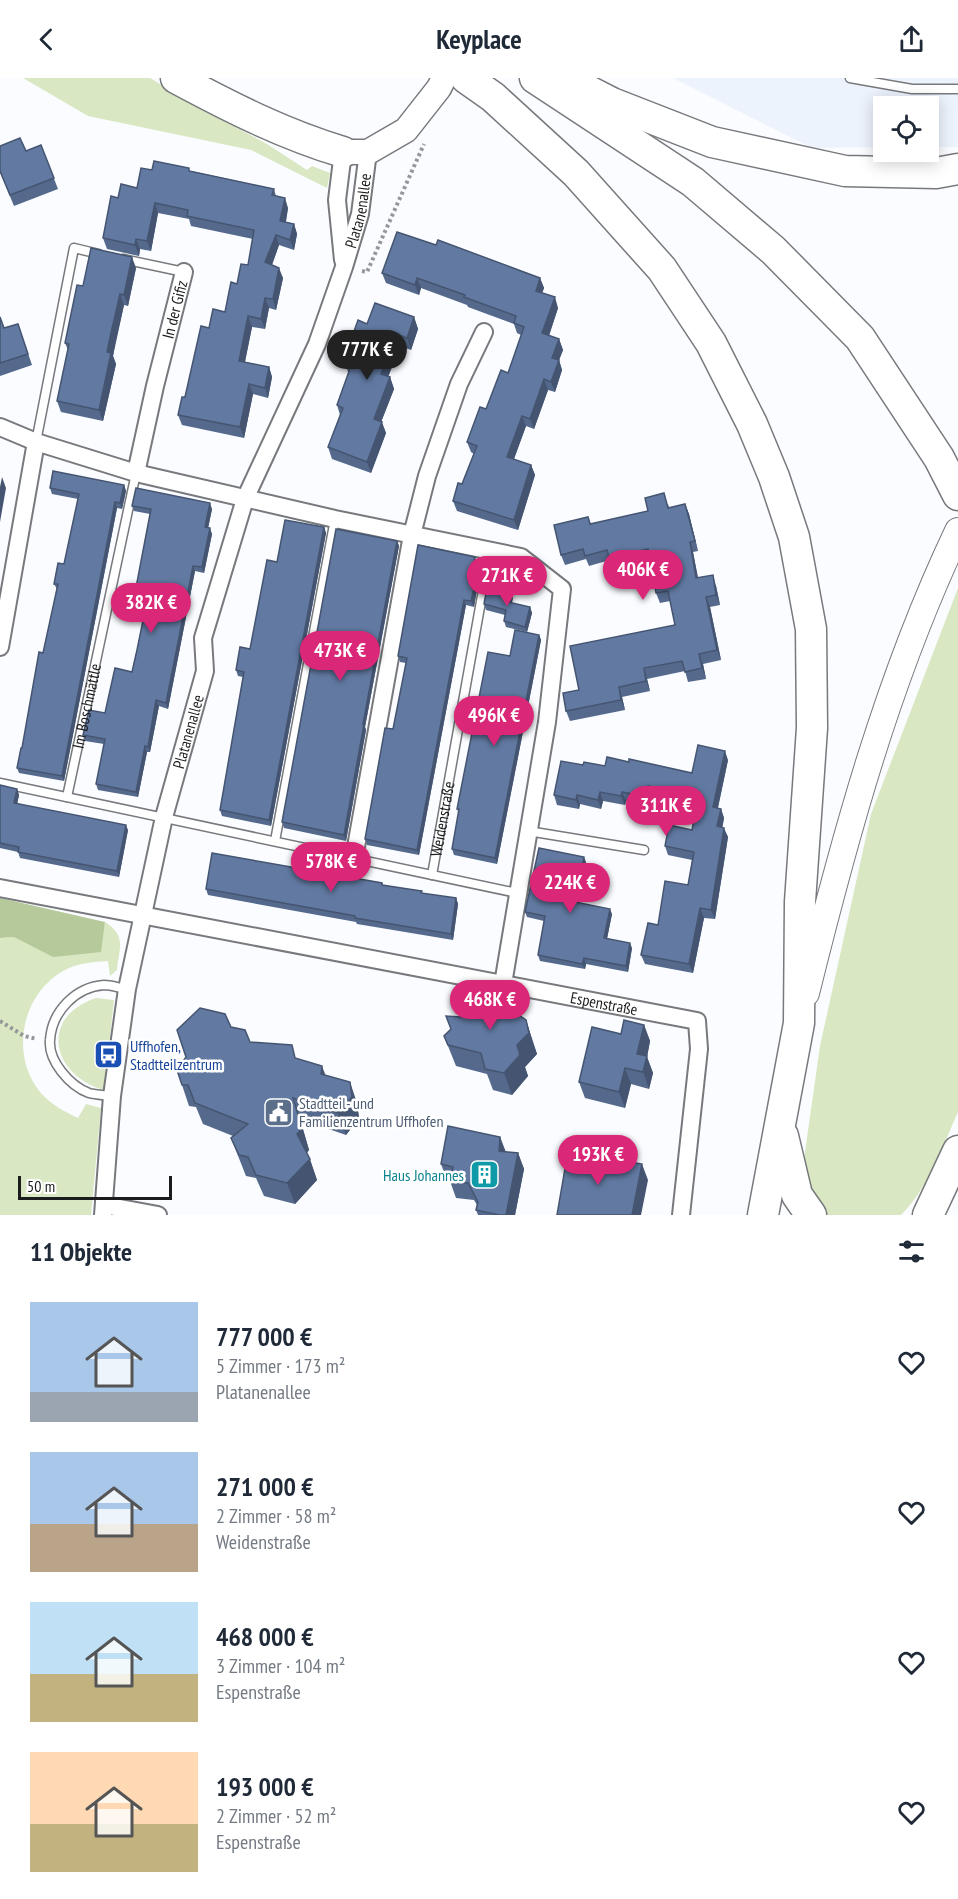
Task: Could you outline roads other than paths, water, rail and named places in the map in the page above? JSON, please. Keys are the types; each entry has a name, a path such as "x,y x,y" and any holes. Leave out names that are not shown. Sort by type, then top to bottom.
{"highway":[{"path":"176,78 246,115 315,143 355,152"},
{"path":"466,78 493,97 576,173 662,269 711,342 752,424 774,477 794,537 812,640 812,728 800,902 799,1023 763,1215"},
{"path":"535,78 693,182 773,250 860,338 939,458 958,495"},
{"path":"563,78 612,103 712,142 845,171 936,173 958,169"},
{"path":"781,1124 797,1195 811,1215"},
{"path":"926,1210 958,1151"}],"main road":[{"path":"799,1023 830,897 882,721 937,574 958,531"}],"street":[{"path":"355,152 406,130 444,78"},
{"name":"Platanenallee","path":"344,267 337,200 355,152"},
{"name":"Platanenallee","path":"103,1210 112,1096 127,989 164,817 206,671 203,638 245,499 317,344 344,267 360,214 355,152"},
{"name":"In der Gifiz","path":"136,473 184,272"},
{"path":"354,858 412,535 427,476 459,384 484,332"},
{"path":"0,427 36,442 136,473 335,519 521,557 562,588 547,722 503,984"},
{"path":"0,647 36,442"},
{"path":"0,888 144,915"},
{"name":"Espenstraße","path":"144,915 697,1021 699,1049 681,1215"},
{"path":"103,1210 158,1215"}],"lane":[{"path":"850,78 912,89 958,89"},
{"path":"36,442 74,248 107,256"},
{"name":"In der Gifiz","path":"118,258 184,272"},
{"name":"Im Boschmättle","path":"67,797 136,473"},
{"path":"275,841 335,519"},
{"name":"Weidenstraße","path":"432,875 490,551"},
{"path":"0,783 164,817"},
{"name":"Weidenstraße","path":"164,817 517,893"},
{"path":"528,831 644,850"},
{"path":"112,1096 90,1094 71,1083 57,1065 50,1042 54,1022 66,1003 84,990 105,985 127,989"}],"place":[{"name":"Uffhofen, Stadtteilzentrum","path":"109,1055"},
{"name":"Stadtteil- und Familienzentrum Uffhofen","path":"278,1112"},
{"name":"Haus Johannes","path":"485,1175"}]}
